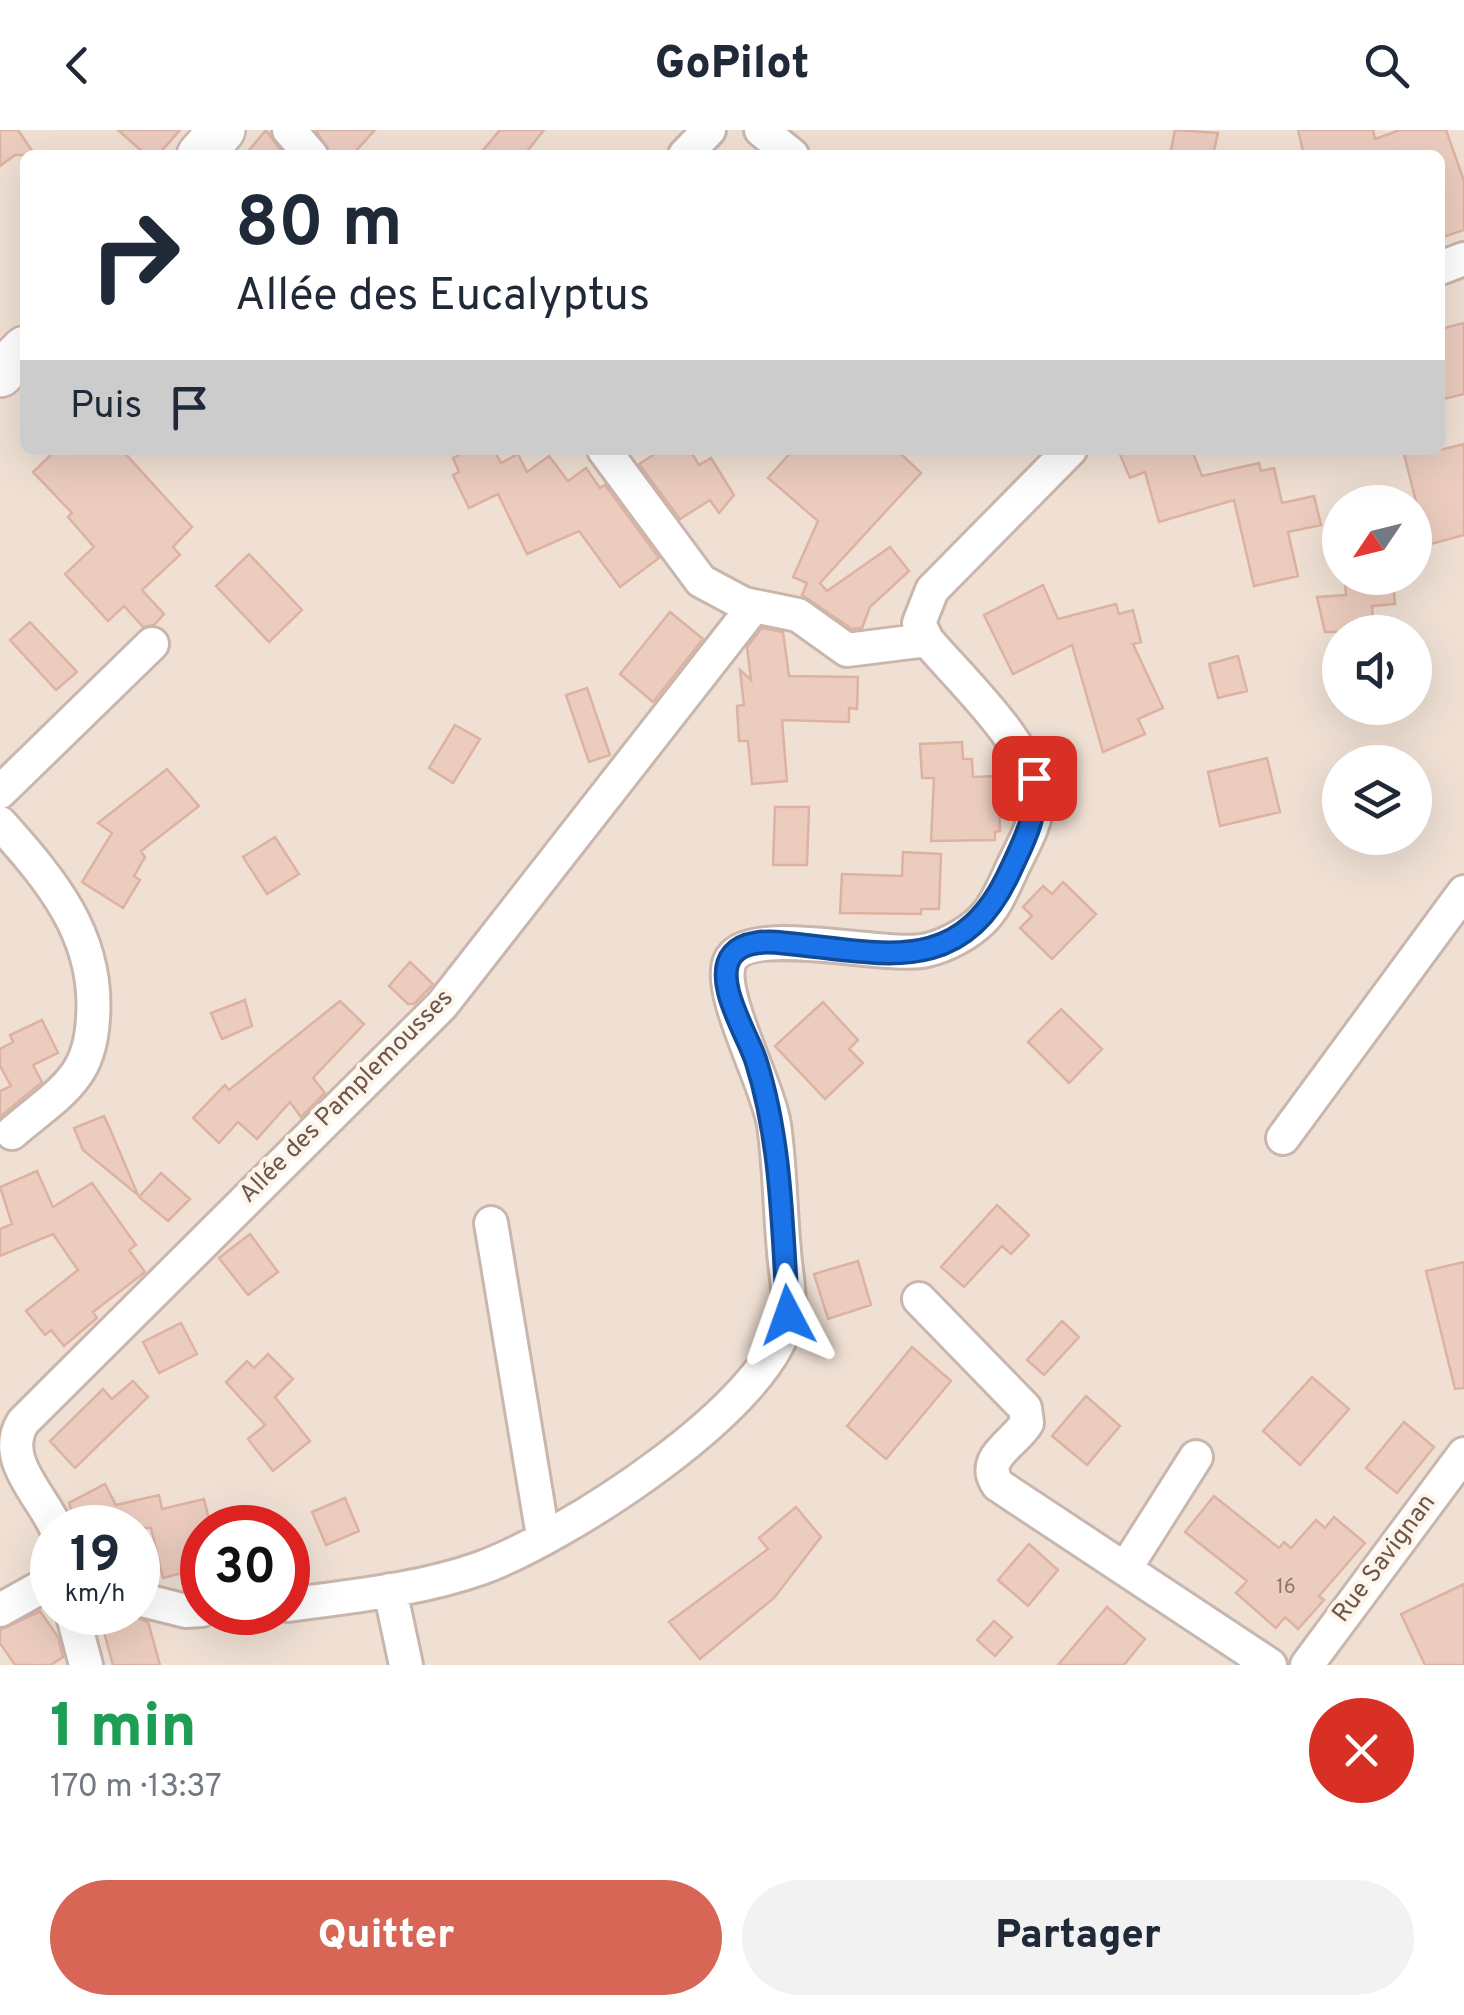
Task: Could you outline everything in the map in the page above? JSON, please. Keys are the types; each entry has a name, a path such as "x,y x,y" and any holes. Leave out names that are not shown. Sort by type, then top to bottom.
{"main road":[{"path":"204,150 222,130"},
{"path":"0,374 20,353"}],"street":[{"path":"289,130 307,150"},
{"path":"691,150 709,130"},
{"path":"762,130 786,150"},
{"path":"608,455 701,581 754,606 798,615 847,650 927,640"},
{"path":"310,1602 390,1590 482,1568 584,1516 733,1406 761,1373 788,1315 774,1122 755,1056 729,996 726,970 733,954 750,944 772,942 896,953 926,950 956,939 981,922 997,901 1034,819 1037,799 1025,759 927,640 919,622 932,590 1059,455"},
{"name":"Allée des Pamplemousses","path":"43,1505 15,1456 14,1435 23,1422 442,1005 754,606"},
{"path":"0,792 152,644"},
{"path":"0,823 44,872 74,917 91,962 95,1000 86,1058 74,1078 12,1133"},
{"path":"1284,1138 1464,892"},
{"path":"492,1223 543,1536"},
{"path":"919,1298 1024,1408 1024,1430 993,1460 992,1476 998,1485 1270,1665"},
{"name":"Rue Savignan","path":"1307,1665 1464,1454"},
{"path":"1125,1569 1196,1457"},
{"path":"390,1590 406,1665"},
{"path":"0,1610 30,1593"},
{"path":"78,1635 86,1665"}],"shaded area":[{"path":"0,130 1464,130 1464,1665 0,1665"}],"building":[{"path":"0,130 18,130 32,150 20,150 20,155 0,166"},
{"path":"118,130 180,130 162,150 140,150"},
{"path":"266,130 280,150 249,150"},
{"path":"316,130 375,130 357,150 327,150"},
{"path":"500,130 544,130 528,150 483,150"},
{"path":"1175,130 1218,133 1214,150 1171,150"},
{"path":"1298,130 1373,130 1375,139 1400,130 1446,130 1464,181 1464,230 1445,236 1445,150 1303,150"},
{"path":"1464,323 1464,394 1445,399 1445,328"},
{"path":"1464,444 1464,535 1432,544 1432,485 1412,485 1404,455 1445,455 1445,449"},
{"path":"51,455 127,455 192,527 173,547 180,555 142,590 164,614 154,625 143,627 124,606 108,621 65,574 94,547 68,517 72,513 33,472"},
{"path":"497,455 501,463 518,455 527,472 549,456 568,481 586,468 600,488 605,485 659,558 620,587 579,531 527,554 498,494 469,508 453,475 459,472 453,458"},
{"path":"653,455 693,455 699,465 711,458 734,495 719,513 710,500 680,519 639,464"},
{"path":"789,455 902,455 921,473 820,583 827,591 890,547 909,571 870,607 862,628 852,629 802,595 807,583 793,577 818,521 768,478"},
{"path":"1120,455 1194,455 1202,476 1259,463 1261,471 1274,468 1282,503 1314,496 1321,525 1288,532 1298,576 1254,586 1234,500 1159,522 1145,472 1130,478"},
{"path":"249,554 302,610 269,642 216,586"},
{"path":"1043,585 1058,619 1116,604 1119,614 1133,610 1141,642 1133,644 1163,708 1138,719 1145,734 1103,752 1072,645 1013,674 984,615"},
{"path":"1394,595 1395,604 1372,606 1373,615 1322,615 1322,619 1317,597"},
{"path":"670,612 703,639 653,702 620,674"},
{"path":"30,622 77,672 56,690 10,640"},
{"path":"762,628 783,632 789,676 858,677 857,709 849,708 849,722 782,720 787,781 752,784 748,741 739,741 737,706 744,705 740,670 751,680 747,647"},
{"path":"1238,656 1247,691 1218,698 1209,664"},
{"path":"587,688 610,755 589,762 566,695"},
{"path":"455,725 480,739 453,783 429,768"},
{"path":"962,742 963,759 972,759 973,777 999,776 1000,831 995,832 995,840 931,841 934,778 922,778 920,744"},
{"path":"1267,758 1280,812 1220,826 1208,772"},
{"path":"167,769 199,806 141,851 145,857 134,876 140,880 123,908 82,882 112,833 98,823"},
{"path":"775,807 809,807 807,865 773,865"},
{"path":"275,837 299,874 267,894 243,857"},
{"path":"903,852 941,854 939,909 921,909 921,914 840,913 842,874 902,876"},
{"path":"1063,882 1096,914 1052,959 1020,928 1032,916 1023,907 1043,886 1052,894"},
{"path":"410,962 433,984 414,1004 408,1004 389,986"},
{"path":"245,1000 252,1026 222,1039 211,1013"},
{"path":"340,1001 364,1024 313,1078 325,1093 301,1117 290,1102 257,1139 238,1122 219,1143 193,1118 225,1085 229,1090"},
{"path":"823,1002 858,1040 849,1049 863,1063 825,1099 775,1046"},
{"path":"1061,1009 1102,1049 1069,1083 1028,1042"},
{"path":"42,1020 58,1053 33,1065 42,1082 0,1117 0,1091 11,1086 0,1066 0,1049 13,1042 10,1035"},
{"path":"104,1116 138,1195 83,1150 74,1128"},
{"path":"37,1171 53,1207 92,1183 136,1245 129,1250 145,1272 93,1312 97,1318 64,1346 51,1330 45,1335 26,1311 78,1270 53,1234 0,1256 0,1229 12,1224 0,1187"},
{"path":"161,1173 190,1199 168,1221 139,1197"},
{"path":"997,1205 1029,1235 1011,1254 1002,1246 964,1287 941,1267"},
{"path":"250,1234 278,1272 248,1295 219,1258"},
{"path":"858,1261 871,1305 828,1319 814,1274"},
{"path":"1464,1262 1464,1388 1455,1389 1426,1271"},
{"path":"1062,1321 1079,1337 1044,1375 1027,1360"},
{"path":"181,1323 197,1354 159,1373 143,1342"},
{"path":"912,1347 951,1381 886,1459 847,1426"},
{"path":"268,1354 293,1379 275,1397 310,1441 273,1471 248,1439 265,1425 226,1382 247,1361 254,1368"},
{"path":"1312,1377 1349,1409 1300,1465 1263,1431"},
{"path":"133,1381 148,1397 75,1468 50,1441 103,1389 112,1399"},
{"path":"1086,1396 1120,1426 1087,1465 1052,1436"},
{"path":"1404,1422 1434,1447 1397,1493 1366,1468"},
{"path":"105,1484 116,1505 70,1505"},
{"path":"159,1495 162,1509 204,1499 205,1505 180,1505 180,1574 163,1578 160,1505 116,1505"},
{"path":"1214,1496 1279,1548 1284,1542 1291,1548 1316,1520 1325,1528 1334,1517 1365,1543 1319,1596 1324,1600 1298,1629 1285,1617 1276,1628 1236,1593 1247,1581 1185,1532"},
{"path":"345,1498 359,1531 326,1545 312,1512"},
{"path":"796,1507 821,1537 774,1598 700,1659 669,1622 768,1549 759,1538"},
{"path":"1029,1544 1058,1570 1028,1606 998,1580"},
{"path":"1464,1584 1464,1665 1425,1665 1401,1614"},
{"path":"1107,1607 1145,1639 1124,1665 1058,1665"},
{"path":"30,1616 30,1635 57,1635 63,1657 51,1665 15,1665 0,1643 0,1630"},
{"path":"994,1621 1012,1637 995,1656 977,1640"},
{"path":"105,1635 152,1635 160,1665 113,1665"}],"route":[{"path":"788,1315 774,1122 755,1056 729,996 726,970 733,954 750,944 772,942 896,953 926,950 956,939 981,922 997,901 1034,819 1034,778"}]}
